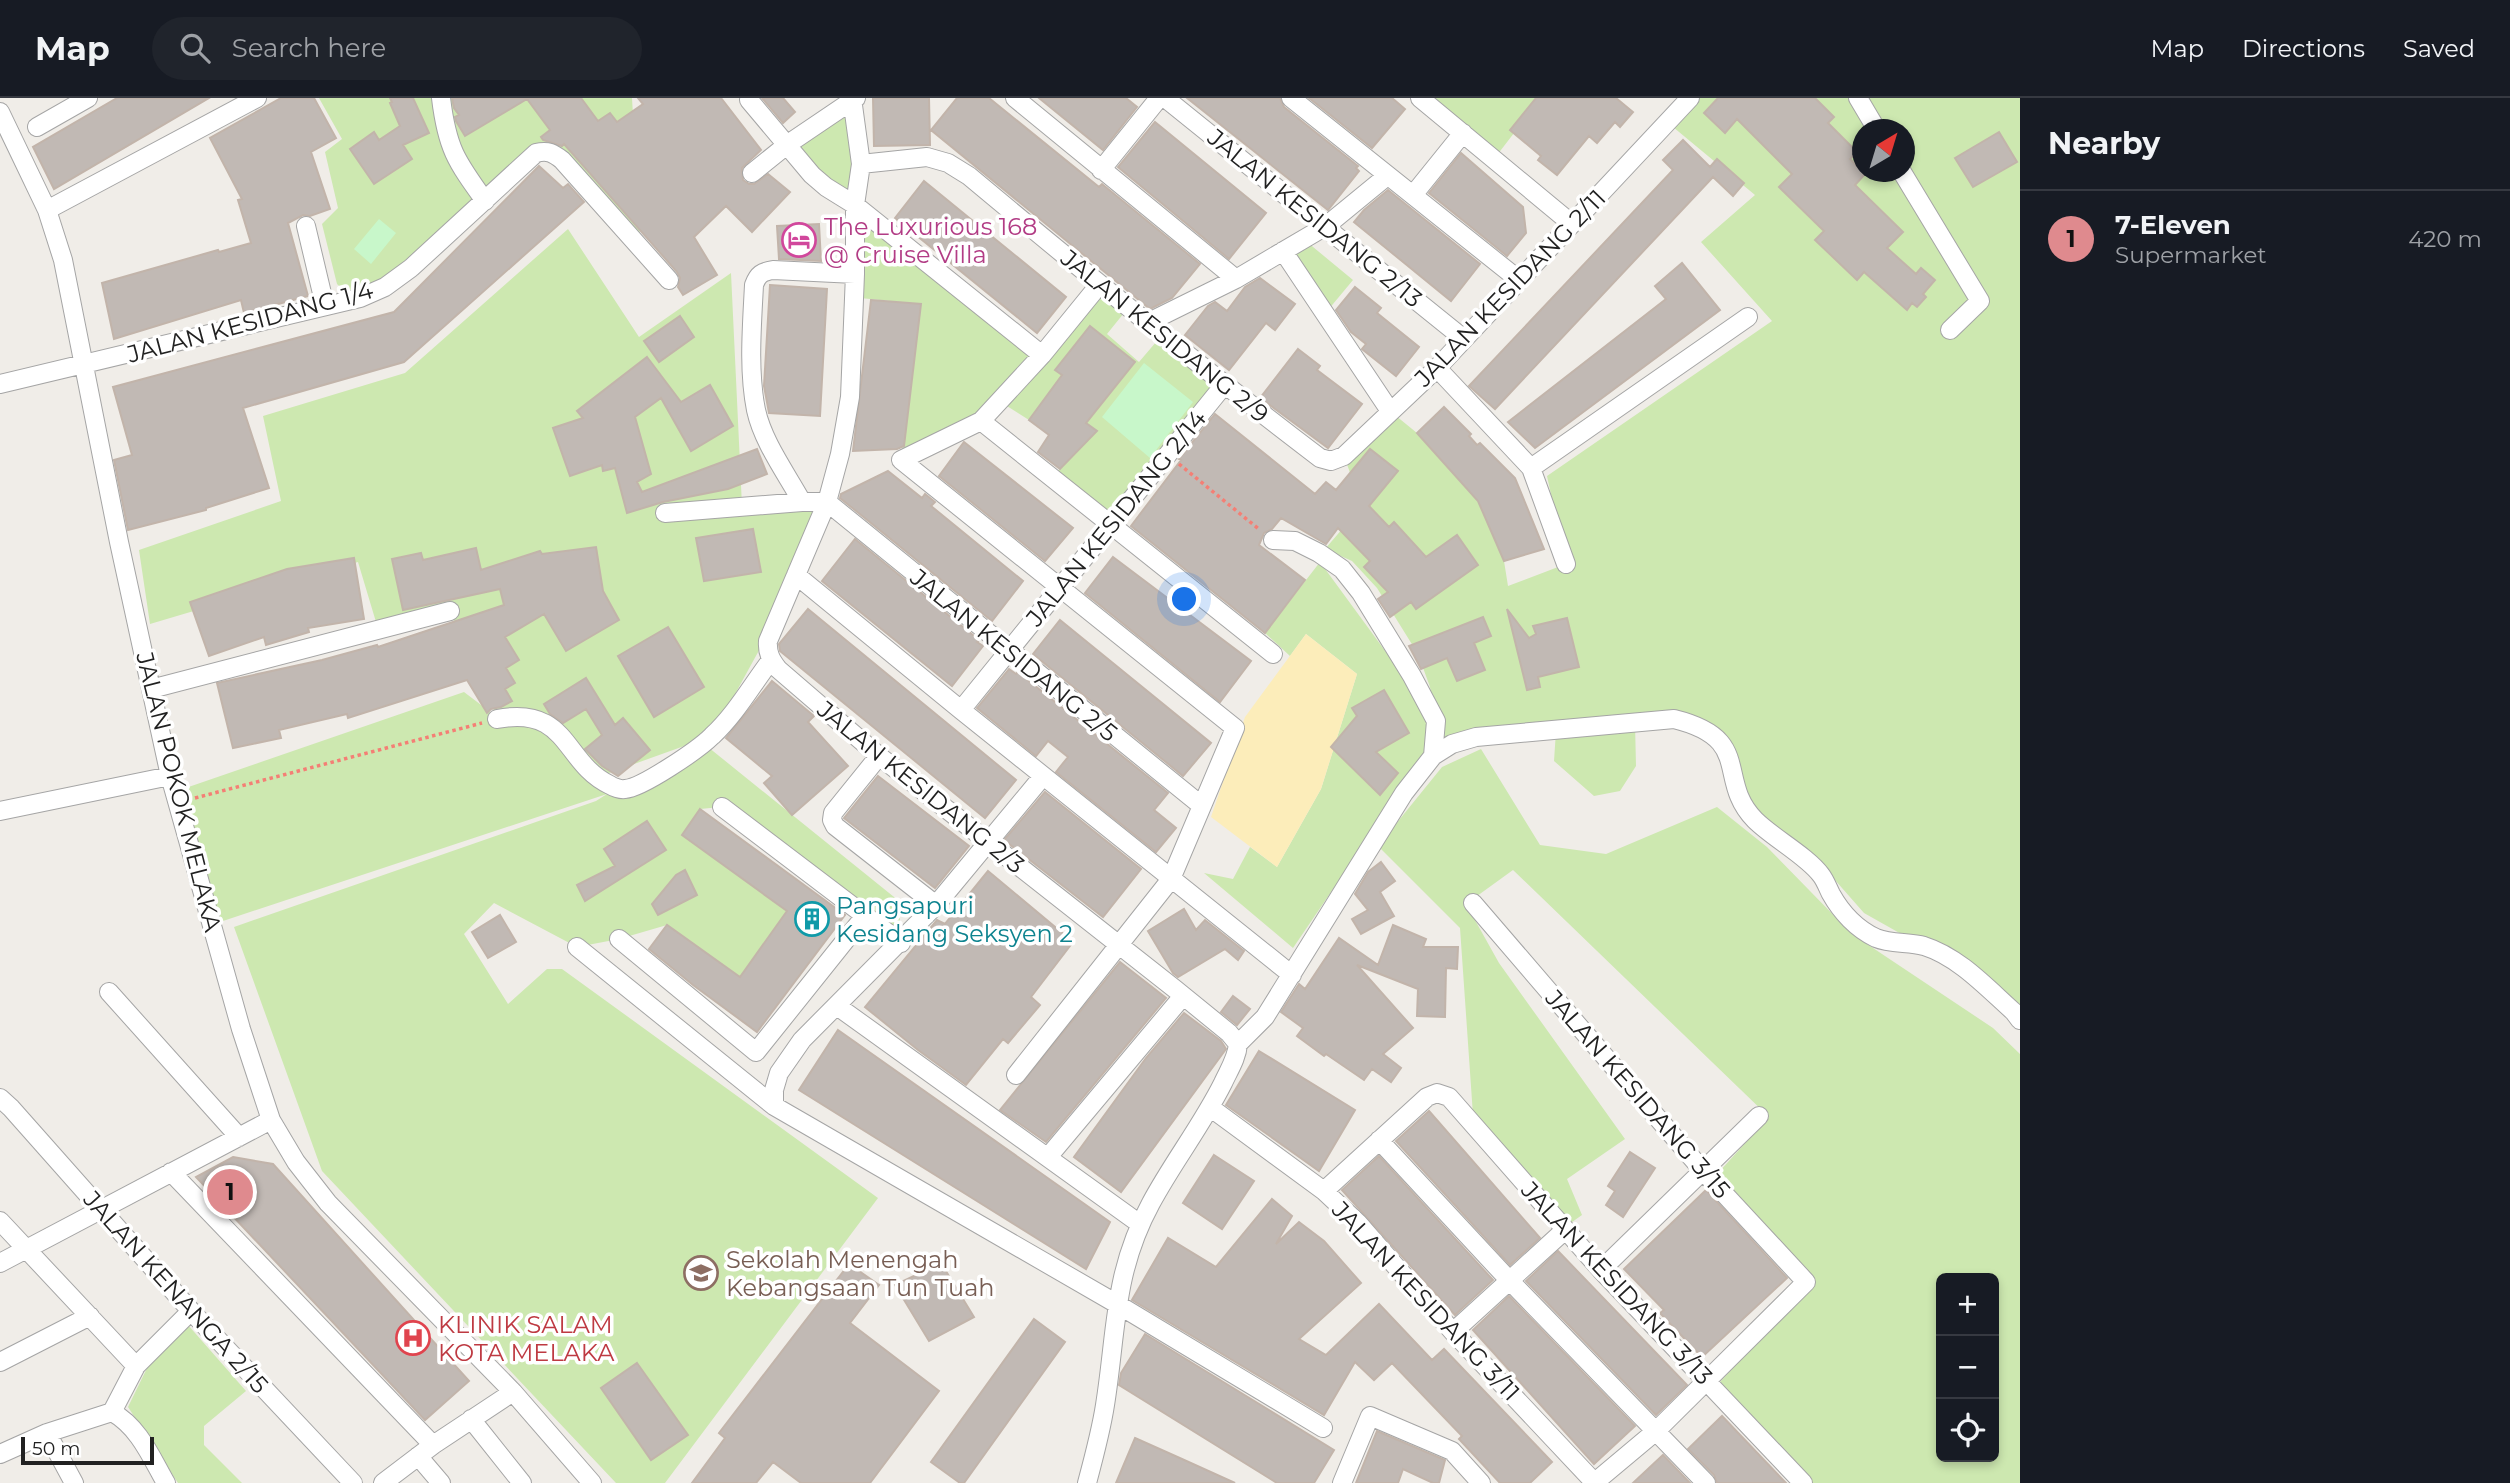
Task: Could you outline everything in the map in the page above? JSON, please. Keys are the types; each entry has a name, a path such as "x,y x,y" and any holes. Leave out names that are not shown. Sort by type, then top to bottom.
{"street":[{"path":"37,127 88,98"},
{"path":"47,210 257,98"},
{"path":"440,98 449,144 458,164 485,201"},
{"path":"1015,98 1236,279"},
{"path":"1101,170 1159,98"},
{"path":"1291,98 1519,280"},
{"path":"1420,98 1572,224"},
{"name":"JALAN KESIDANG 2/11","path":"1320,458 1332,461 1344,456 1437,368 1690,98"},
{"path":"1858,98 1870,119"},
{"path":"497,719 518,715 537,720 554,729 596,777 612,787 626,789 642,783 712,736 731,715 771,660 767,651 768,641 827,502 840,454 850,397 855,205 860,164 854,99 788,144 752,173"},
{"path":"749,100 812,175 855,205 1042,355"},
{"name":"JALAN KESIDANG 2/13","path":"1176,101 1464,339"},
{"name":"JALAN POKOK MELAKA","path":"0,112 47,210 63,260 86,365 119,542 170,776 241,1029 271,1120 296,1162 328,1203 513,1392 592,1483"},
{"path":"1413,195 1463,133"},
{"name":"JALAN KESIDANG 1/4","path":"0,384 360,298 385,287 411,268 536,153 544,150 554,153 562,160 669,280"},
{"name":"JALAN KESIDANG 2/9","path":"860,164 927,157 948,163 969,176 1098,285 1320,458"},
{"path":"1147,323 1236,279 1326,226 1387,176"},
{"path":"1908,182 1980,301 1950,330"},
{"path":"306,226 325,306"},
{"path":"1283,251 1390,411"},
{"path":"802,502 762,428 756,410 752,363 754,285 757,276 773,270 855,274"},
{"path":"1016,1075 1171,879 1236,728 901,460 981,421 1042,355 1098,285"},
{"path":"1531,468 1748,317"},
{"path":"1437,368 1531,468 1566,564"},
{"name":"JALAN KESIDANG 2/14","path":"961,710 1224,385"},
{"path":"981,421 1273,654"},
{"path":"666,513 827,502"},
{"name":"JALAN KESIDANG 2/5","path":"827,502 1202,806"},
{"path":"1273,540 1295,541 1319,553 1342,569 1362,593 1436,721 1433,756"},
{"path":"796,575 1292,975"},
{"path":"151,689 450,611"},
{"name":"JALAN KESIDANG 2/3","path":"771,660 878,756 1183,996 1229,1033 1238,1044"},
{"path":"1087,1483 1105,1404 1122,1273 1140,1224 1152,1200 1211,1108 1237,1054 1238,1044 1265,1017 1405,793 1433,756 1452,744 1476,737 1674,719 1692,724 1710,733 1724,746 1745,810 1821,874 1840,910 1855,924 1877,939 1923,946 1941,953 1959,965 2020,1020"},
{"path":"878,756 833,813 832,820 835,826 936,905"},
{"path":"0,811 170,776"},
{"path":"774,1106 774,1090 788,1057 936,905 1043,776"},
{"path":"722,807 901,943"},
{"name":"JALAN KESIDANG 3/15","path":"1472,903 1704,1172 1806,1282 1708,1380"},
{"path":"619,939 755,1052 864,917"},
{"path":"577,947 774,1106 1117,1304 1323,1428"},
{"path":"109,992 239,1138"},
{"path":"1048,1157 1183,996"},
{"path":"837,1006 1140,1224"},
{"name":"JALAN KESIDANG 3/13","path":"1379,1140 1427,1097 1437,1093 1449,1097 1601,1270 1804,1483"},
{"name":"JALAN KENANGA 2/15","path":"0,1098 191,1311 354,1483"},
{"name":"JALAN KESIDANG 3/11","path":"1211,1108 1324,1191 1358,1223 1454,1332 1594,1483"},
{"path":"1601,1270 1759,1116"},
{"path":"0,1263 271,1120"},
{"path":"1324,1191 1379,1140 1509,1280 1706,1483"},
{"path":"171,1172 433,1445"},
{"path":"0,1221 136,1366"},
{"path":"1454,1332 1565,1230"},
{"path":"112,1412 136,1366 191,1311"},
{"path":"0,1362 90,1316"},
{"path":"1594,1483 1656,1431 1708,1380"},
{"path":"383,1483 433,1445 513,1392"},
{"path":"0,1454 47,1433 112,1412 124,1418 133,1429 166,1483"},
{"path":"1342,1483 1370,1416 1452,1451 1480,1483"},
{"path":"471,1419 522,1483"},
{"path":"47,1433 74,1483"},
{"path":"418,1456 441,1483"}],"path":[{"path":"1167,455 1273,540"},
{"path":"177,803 497,719"}],"green space":[{"path":"319,98 632,98 640,236 553,153 485,201 411,268 353,299 337,284 322,224 338,208 325,152 342,139"},
{"path":"1419,98 1541,98 1494,159"},
{"path":"1690,98 2020,98 2020,1019 2014,1012 1903,935 1864,913 1820,863 1739,798 1724,746 1674,719 1635,723 1636,766 1620,791 1594,796 1554,761 1556,731 1433,742 1293,948 1204,873 1233,879 1250,847 1277,867 1321,789 1357,674 1306,634 1290,656 1265,633 1320,562 1435,719 1430,687 1418,654 1377,588 1352,561 1325,549 1362,506 1344,456 1390,411 1417,433 1478,501 1504,561 1508,586 1566,564 1547,476 1772,321 1701,242 1755,195 1667,122"},
{"path":"852,101 855,205 788,144"},
{"path":"379,219 396,233 371,264 354,249"},
{"path":"863,222 1031,355 981,421 901,460 921,304 860,298"},
{"path":"568,229 639,337 731,273 742,506 827,502 780,612 712,736 598,777 612,792 703,743 899,901 901,943 721,807 700,809 682,835 787,911 740,977 667,925 619,939 577,947 494,903 464,934 508,1004 547,969 562,969 878,1198 665,1483 616,1483 322,1171 234,927 596,801 607,794 211,925 174,792 464,692 497,717 450,612 376,622 358,562 150,624 139,550 281,501 263,416 405,373"},
{"path":"1307,242 1353,280 1328,310 1290,254"},
{"path":"1099,285 1128,308 1107,334 1139,362 1162,335 1224,385 1111,525 1056,473 1097,431 1048,394 1029,420 999,401"},
{"path":"1144,363 1193,402 1150,458 1102,417"},
{"path":"1481,749 1540,845 1606,854 1717,807 1767,847 1852,934 1993,1028 2020,1054 2020,1483 1812,1483 1719,1383 1811,1284 1718,1173 1769,1117 1513,870 1466,904 1499,963 1625,1139 1567,1179 1582,1215 1565,1227 1473,1115 1460,928 1378,846 1442,767"},
{"path":"188,1325 246,1391 204,1426 204,1445 242,1483 178,1483 128,1407 149,1364"}],"sand":[{"path":"1306,634 1357,674 1321,789 1277,867 1211,817 1245,717"}],"building":[{"path":"117,98 209,98 54,189 33,147"},
{"path":"281,98 314,98 336,138 311,152 330,209 310,216 303,215 288,223 308,296 244,313 241,300 114,339 102,283 251,243 238,200 242,199 210,138"},
{"path":"390,98 413,98 429,133 403,145 412,159 374,184 350,149 374,132 379,140 400,126"},
{"path":"452,98 581,98 598,121 610,113 617,122 643,104 638,98 721,98 761,150 742,168 743,180 754,184 768,174 790,192 752,232 726,206 694,237 717,275 683,295 678,287 680,278 677,272 564,144 562,146 543,140 541,137 550,130 527,99 465,136 456,121 455,117 459,115"},
{"path":"762,98 783,98 795,112 783,123"},
{"path":"873,98 929,98 930,145 874,146"},
{"path":"957,98 989,98 1099,187 1102,184 1200,264 1172,298 1150,309 931,130"},
{"path":"1039,98 1126,98 1137,107 1103,150"},
{"path":"1187,98 1280,98 1284,107 1358,166 1356,168 1359,171 1328,210"},
{"path":"1309,98 1392,98 1405,109 1372,148"},
{"path":"1536,98 1616,98 1633,112 1620,127 1615,122 1597,143 1589,136 1557,175 1538,160 1541,156 1510,130"},
{"path":"1718,98 1815,98 1834,117 1828,123 1852,147 1852,182 1858,182 1855,185 1903,232 1887,248 1916,274 1921,268 1935,280 1923,294 1926,297 1917,307 1912,303 1907,310 1864,272 1857,280 1815,240 1824,231 1779,187 1792,174 1737,119 1725,133 1704,113"},
{"path":"1155,122 1266,213 1229,259 1118,167"},
{"path":"1999,132 2017,162 1973,187 1955,158"},
{"path":"1683,140 1710,167 1717,159 1744,183 1733,196 1713,177 1495,409 1469,386 1673,170 1663,160"},
{"path":"1461,153 1523,207 1526,233 1507,256 1429,193"},
{"path":"539,166 563,188 568,184 584,202 404,362 243,408 269,488 206,510 128,530 114,460 132,455 113,387 394,312"},
{"path":"924,181 1066,297 1037,333 895,218"},
{"path":"1388,190 1480,264 1451,301 1354,222"},
{"path":"819,224 821,261 779,259 777,226"},
{"path":"1682,263 1720,310 1535,448 1508,422 1666,299 1655,286"},
{"path":"1260,278 1295,304 1275,330 1266,323 1229,370 1185,335 1208,306 1215,302 1227,311 1245,287"},
{"path":"770,285 827,289 820,416 769,413 764,386"},
{"path":"1355,287 1381,308 1377,313 1419,347 1396,376 1362,349 1366,344 1351,332 1336,310"},
{"path":"871,300 921,304 904,446 897,449 853,451"},
{"path":"680,316 694,337 659,362 644,341"},
{"path":"1090,326 1135,362 1086,423 1097,431 1060,469 1038,452 1049,435 1029,420 1062,375 1055,370"},
{"path":"1298,349 1320,366 1317,370 1362,404 1328,448 1260,398"},
{"path":"647,357 681,402 710,385 733,426 691,451 661,398 635,417 651,474 637,482 642,492 757,449 767,474 728,489 663,502 627,513 615,468 603,471 602,465 570,476 553,428 583,418 577,411"},
{"path":"1444,407 1471,434 1469,436 1477,445 1480,443 1515,478 1544,549 1504,561 1478,501 1417,433"},
{"path":"1215,414 1315,494 1326,482 1336,490 1370,449 1398,471 1369,506 1389,527 1394,522 1426,557 1457,535 1478,565 1416,609 1411,602 1390,617 1378,599 1388,592 1364,567 1370,561 1338,528 1326,544 1281,518 1272,529 1264,533 1259,545 1305,580 1265,633 1131,526"},
{"path":"964,442 1073,528 1045,561 939,476"},
{"path":"888,471 922,498 925,494 935,502 931,506 1023,581 992,621 840,498 841,494"},
{"path":"753,529 761,572 704,581 696,538"},
{"path":"855,539 983,646 952,686 822,581"},
{"path":"596,547 603,591 619,620 566,651 544,614 505,637 519,660 506,668 515,683 505,689 512,701 487,713 467,680 348,718 347,714 279,730 281,738 233,748 217,683 377,645 378,647 504,605 500,589 403,610 392,559 421,553 423,560 476,548 481,570 540,551 542,554"},
{"path":"1113,557 1251,661 1220,702 1085,593"},
{"path":"354,558 364,619 308,628 309,632 266,645 264,637 209,656 190,602 287,569"},
{"path":"808,609 1016,780 985,818 780,651 779,644"},
{"path":"1507,609 1529,638 1536,634 1533,626 1567,618 1579,667 1538,677 1540,687 1527,690"},
{"path":"1483,617 1491,636 1474,643 1485,670 1457,681 1447,658 1421,669 1409,646"},
{"path":"1060,620 1211,743 1183,776 1033,654"},
{"path":"668,627 704,687 654,717 618,656"},
{"path":"1009,669 1016,674 1018,672 1168,793 1154,810 1176,828 1156,852 1056,772 1068,757 1048,741 1036,756 977,708"},
{"path":"586,678 615,725 623,718 650,750 618,776 602,766 585,749 602,735 586,709 563,723 550,714 544,704"},
{"path":"772,681 814,716 808,722 848,766 792,815 764,783 772,776 726,738"},
{"path":"1384,690 1409,733 1376,752 1398,773 1380,795 1331,747 1357,716 1352,708"},
{"path":"878,776 969,846 935,888 844,818"},
{"path":"1045,792 1141,869 1103,917 1004,840"},
{"name":"Pangsapuri Kesidang Seksyen 2","path":"700,809 845,915 757,1032 649,949 667,925 740,977 787,911 682,835"},
{"path":"647,821 666,850 585,901 577,885 615,866 604,849"},
{"path":"1381,862 1395,881 1380,892 1394,916 1361,934 1352,919 1368,910 1355,894 1368,872"},
{"path":"685,870 697,895 658,915 652,904 676,875"},
{"path":"988,871 1073,942 1031,997 1040,1005 1008,1043 1003,1039 966,1085 865,1007 937,920 945,924"},
{"path":"1184,909 1196,930 1205,920 1244,951 1238,960 1225,949 1178,977 1173,973 1148,931"},
{"path":"500,915 516,942 488,958 472,932"},
{"path":"1393,925 1426,939 1423,947 1458,947 1457,969 1446,968 1445,1017 1417,1016 1418,989 1357,965 1413,1028 1383,1054 1401,1068 1391,1082 1372,1069 1364,1080 1297,1036 1303,1028 1281,1012 1299,984 1305,989 1339,938 1378,965"},
{"path":"1120,962 1166,998 1046,1142 1000,1110"},
{"path":"1233,996 1250,1009 1237,1025 1221,1012"},
{"path":"1184,1013 1221,1041 1226,1049 1121,1192 1074,1157 1146,1058"},
{"path":"838,1030 1110,1222 1086,1269 799,1090"},
{"path":"1259,1051 1355,1110 1319,1171 1226,1105"},
{"path":"1429,1111 1540,1238 1510,1265 1396,1141"},
{"path":"1630,1152 1655,1168 1623,1217 1606,1205 1615,1191 1608,1186"},
{"path":"1214,1155 1254,1181 1222,1229 1183,1203"},
{"path":"1379,1156 1493,1280 1455,1315 1342,1190"},
{"path":"233,1157 273,1164 469,1381 425,1420 196,1177"},
{"path":"1706,1190 1787,1278 1702,1357 1660,1313 1664,1310 1624,1269"},
{"path":"1272,1199 1292,1216 1276,1244 1299,1222 1324,1241 1361,1283 1299,1339 1326,1355 1379,1304 1432,1360 1444,1349 1552,1462 1530,1483 1500,1483 1459,1439 1462,1436 1392,1363 1374,1380 1355,1362 1324,1415 1132,1300 1168,1238 1216,1267"},
{"path":"1558,1251 1687,1385 1656,1415 1526,1281"},
{"path":"941,1263 974,1317 929,1341 895,1285"},
{"path":"849,1264 879,1285 850,1323 939,1391 870,1483 801,1483 773,1462 756,1483 692,1483 725,1438 719,1433"},
{"path":"1509,1296 1635,1426 1594,1464 1473,1330"},
{"path":"1034,1319 1065,1342 964,1483 960,1483 931,1462"},
{"path":"1145,1334 1334,1450 1314,1483 1277,1483 1119,1385 1121,1373"},
{"path":"637,1363 688,1435 651,1460 601,1388"},
{"path":"1722,1416 1786,1483 1717,1483 1714,1475 1688,1449"},
{"path":"1377,1431 1445,1460 1439,1483 1433,1483 1403,1469 1398,1483 1356,1483"},
{"path":"1135,1438 1182,1459 1235,1483 1116,1483"},
{"path":"1663,1455 1690,1483 1633,1483"}],"place":[{"name":"The Luxurious 168 @ Cruise Villa","path":"799,240"},
{"name":"Pangsapuri Kesidang Seksyen 2","path":"812,919"},
{"name":"7-Eleven","path":"230,1192"},
{"name":"Sekolah Menengah Kebangsaan Tun Tuah","path":"701,1273"},
{"name":"KLINIK SALAM KOTA MELAKA","path":"413,1338"}]}
